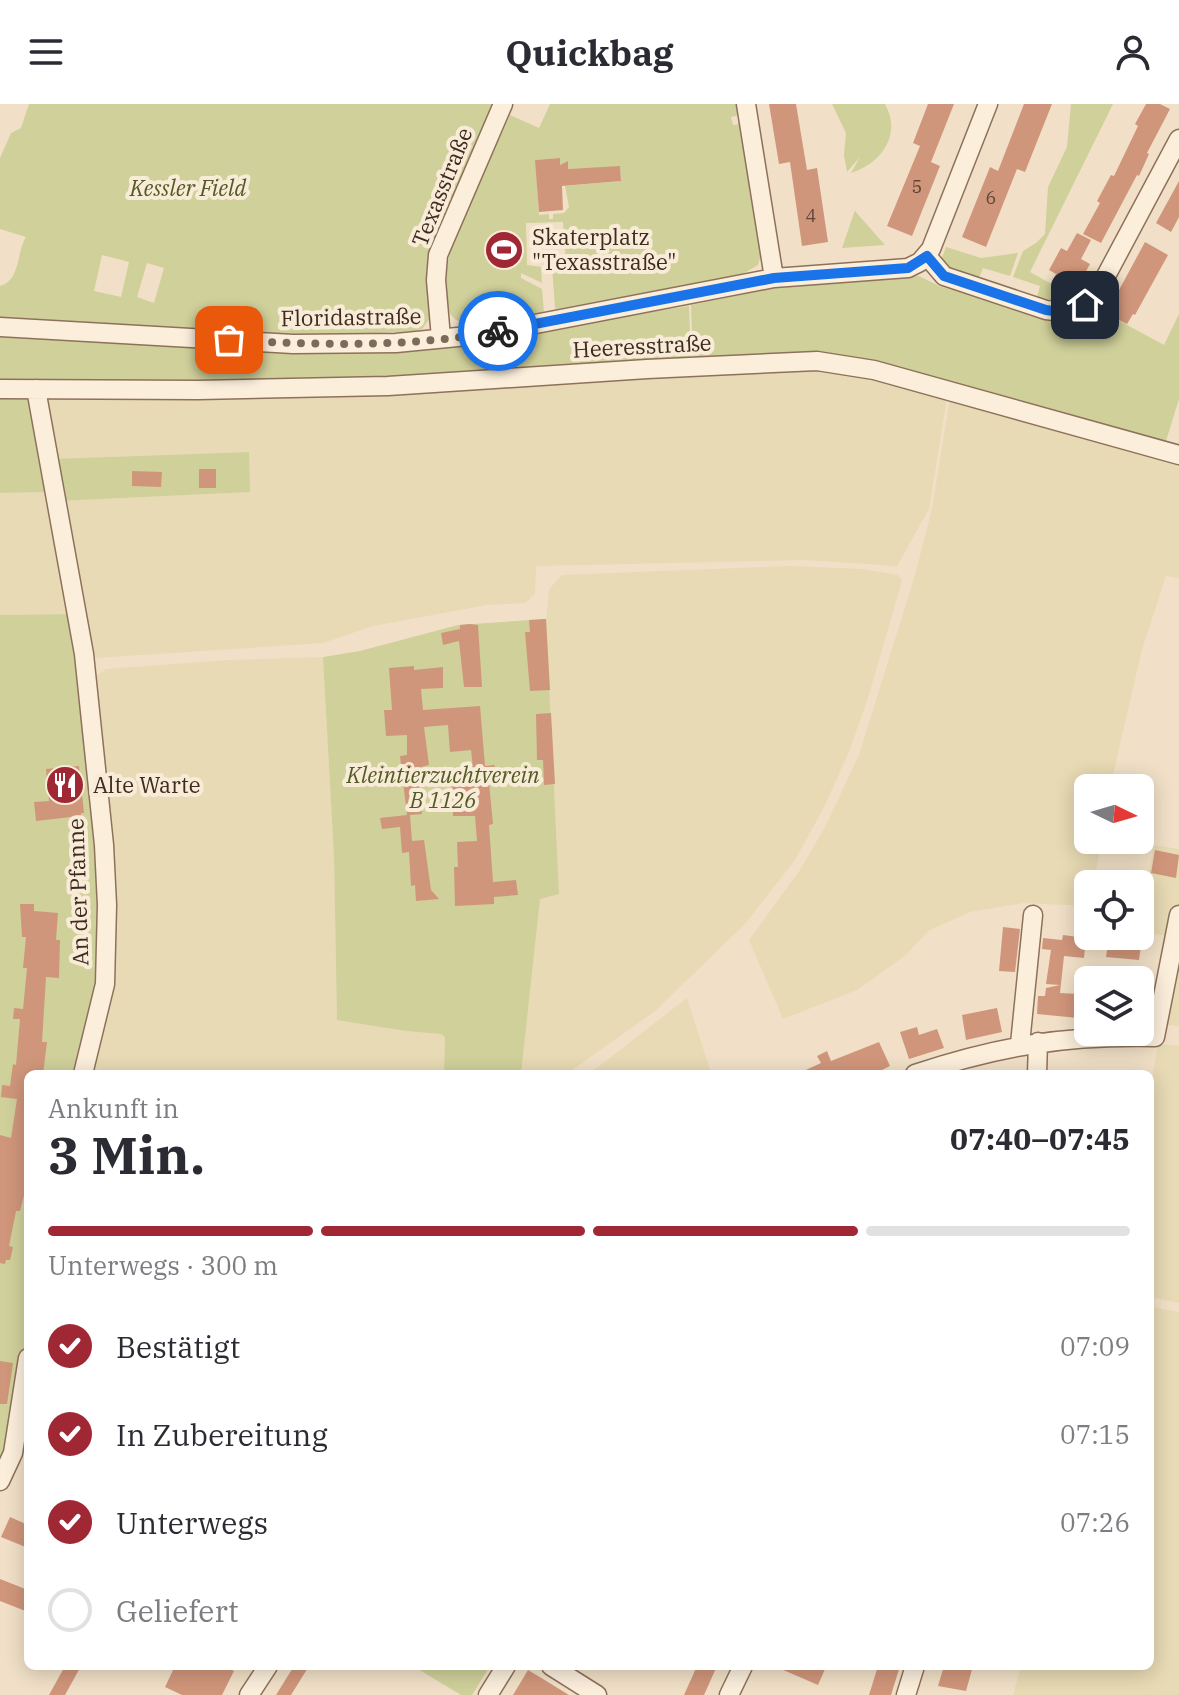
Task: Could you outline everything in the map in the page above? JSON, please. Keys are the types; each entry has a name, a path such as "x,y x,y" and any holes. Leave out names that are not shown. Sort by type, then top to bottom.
{"street":[{"name":"Texasstraße","path":"441,338 436,280 441,243 503,104"},
{"path":"746,104 774,278"},
{"path":"988,104 929,253 944,276 1032,306 1060,312 1085,305 1099,289 1179,139"},
{"name":"Floridastraße","path":"0,327 293,344 380,344 478,335 774,278 908,268 929,253"},
{"name":"Heeresstraße","path":"0,389 198,390 388,386 817,361 874,370 1179,455"},
{"name":"An der Pfanne","path":"36,389 87,680 104,845 105,984 84,1070"},
{"path":"1033,915 1029,1043 1036,1070"},
{"path":"927,1070 965,1057 1029,1043 1102,1036 1155,1037 1179,915"},
{"path":"0,1481 13,1453 24,1383"},
{"path":"249,1695 265,1670"},
{"path":"488,1695 504,1670"},
{"path":"557,1670 597,1695"},
{"path":"729,1695 741,1670"},
{"path":"906,1695 914,1670"}],"shaded area":[{"path":"788,368 843,371 947,398 929,509 897,566 804,560 536,566 535,594 525,603 487,605 373,626 323,643 95,658 89,654 58,501 249,492 248,452 52,459 44,401 48,395"},
{"path":"950,398 1179,461 1179,578 1166,576 1142,649 1113,774 1074,774 1074,854 1099,854 1096,870 1074,870 1074,905 1024,903 970,912 928,931 906,955 857,990 783,1019 749,940 800,870 826,825 859,755 915,575 932,509"},
{"path":"48,492 73,614 0,615 0,493"},
{"path":"788,566 863,569 898,575 902,581 849,752 795,860 745,924 654,1012 572,1070 521,1070 540,898 559,894 546,619 549,589 562,575"},
{"path":"323,657 334,856 337,1019 441,1034 445,1037 444,1070 91,1070 92,691 96,676 106,669"},
{"path":"1154,845 1179,849 1179,1026 1154,1024 1168,936 1154,934 1154,870 1149,870"},
{"path":"687,998 710,1070 594,1070"},
{"path":"1158,1044 1179,1046 1179,1303 1154,1298 1153,1070"},
{"path":"1154,1308 1179,1312 1179,1695 1013,1695 1020,1670 1154,1670"}],"green space":[{"name":"Kessler Field","path":"29,104 495,104 433,244 431,317 422,329 414,331 347,335 292,335 0,317 0,286 12,278 26,237 0,229 0,158 11,133 21,128","holes":["102,255 129,262 121,297 94,291","147,263 164,268 154,303 137,297"]},
{"path":"550,104 738,104 740,115 731,117 733,125 741,124 762,251 758,265 741,275 557,309 552,266 566,263 563,222 526,223 527,265 541,267 542,283 521,273 521,278 542,289 544,313 496,323 462,323 452,316 446,301 451,247 510,115 539,128","holes":["559,158 560,165 568,162 568,169 620,167 621,181 565,186 569,207 564,213 553,214 553,219 549,219 549,214 539,215 536,160"]},
{"path":"832,104 885,104 890,115 890,136 880,155 851,173 860,157 847,172 844,155 846,133"},
{"path":"1071,104 1113,104 1030,272 1075,297 1059,301 1037,297 1040,286 1013,277 1023,251 1045,234 1048,187 1067,147"},
{"path":"855,211 885,245 842,248"},
{"path":"946,247 981,258 1018,253 1010,276 983,268 979,278 947,266 942,258"},
{"path":"919,276 939,286 1044,317 1094,307 1164,345 1179,314 1179,399 1165,444 876,365 693,361 691,305 786,285 838,279"},
{"path":"689,306 691,362 387,379 0,383 0,335 291,352 393,351"},
{"path":"0,395 25,395 33,400 48,492 0,493"},
{"path":"249,452 250,492 58,501 52,459"},
{"path":"73,614 99,845 100,990 81,1070 24,1070 24,1354 0,1464 0,615"},
{"name":"Kleintierzuchtverein B 1126","path":"546,619 559,894 540,899 521,1070 444,1070 445,1037 441,1034 337,1020 334,856 323,657 360,651 458,625"},
{"path":"420,1670 488,1670 472,1695 461,1695"}],"building":[{"path":"769,104 796,104 807,170 817,168 828,242 802,246 790,162 779,164"},
{"path":"928,104 954,104 931,162 940,166 912,236 887,226 920,146 913,143"},
{"path":"1024,104 1052,104 1025,172 1017,169 986,247 962,237 990,167 998,171"},
{"path":"1146,104 1160,104 1170,109 1139,176 1101,243 1083,234 1100,203 1097,201 1111,175 1114,176"},
{"path":"560,158 560,165 568,161 568,169 620,166 621,181 562,186 563,210 539,212 535,160"},
{"path":"1179,181 1179,217 1171,232 1156,223"},
{"path":"1077,233 1091,240 1081,259 1090,264 1078,286 1072,283 1067,292 1051,284 1056,274 1049,270 1061,248 1067,251"},
{"path":"1145,242 1168,255 1127,324 1111,316 1116,305 1112,303"},
{"path":"199,469 216,469 216,488 199,488"},
{"path":"132,471 162,472 161,487 132,486"},
{"path":"546,619 550,690 530,691 525,632 530,632 529,620"},
{"path":"470,624 478,625 482,687 464,687 459,641 443,645 441,633"},
{"path":"414,666 414,670 443,667 443,688 421,689 423,710 480,706 485,766 495,765 489,783 493,882 516,880 518,895 494,897 494,904 455,906 457,842 477,841 475,816 453,816 452,778 474,778 471,750 450,752 448,725 424,727 429,765 417,768 422,814 410,815 412,841 424,840 431,890 439,899 416,901 415,885 411,886 409,852 402,853 400,827 382,829 380,818 407,815 400,756 407,755 407,735 386,736 384,710 392,710 389,668"},
{"path":"551,713 555,784 544,785 543,760 537,760 536,714"},
{"name":"Alte Warte","path":"79,766 84,813 81,813 83,841 73,842 71,817 36,821 34,802 49,801 46,769"},
{"path":"1155,850 1179,855 1176,878 1154,874 1152,870"},
{"path":"20,904 34,904 34,911 58,913 56,940 60,940 59,978 46,977 42,1042 47,1042 44,1070 24,1070 24,1196 20,1211 16,1211 9,1246 13,1247 10,1260 6,1260 5,1264 0,1263 0,1135 11,1138 17,1099 1,1097 2,1085 10,1086 13,1064 16,1065 20,1019 13,1019 14,1008 23,1009 27,968 23,968 26,937 22,937"},
{"path":"1003,927 1020,929 1015,972 999,971"},
{"path":"1063,935 1074,936 1074,950 1085,950 1084,958 1064,956 1060,993 1074,994 1074,1018 1037,1014 1038,996 1045,996 1046,988 1060,985 1046,984 1051,950 1042,949 1043,938 1062,940"},
{"path":"1107,950 1140,950 1139,960 1106,957"},
{"path":"997,1008 1002,1032 966,1040 962,1015"},
{"path":"917,1027 919,1035 937,1029 944,1048 909,1059 900,1032"},
{"path":"879,1042 890,1066 882,1070 806,1070 821,1063 817,1056 827,1051 831,1061"},
{"path":"0,1361 13,1363 7,1404 0,1404"},
{"path":"10,1517 24,1523 24,1546 1,1537"},
{"path":"0,1579 24,1588 24,1610 0,1601"},
{"path":"63,1670 79,1670 65,1695 49,1695"},
{"path":"173,1670 234,1671 222,1695 182,1695 165,1687"},
{"path":"292,1670 307,1670 291,1695 276,1695"},
{"path":"528,1670 543,1679 569,1695 513,1695"},
{"path":"695,1670 715,1670 704,1695 684,1695"},
{"path":"783,1670 825,1670 818,1685"},
{"path":"877,1670 899,1670 891,1695 869,1695"},
{"path":"943,1670 972,1670 966,1691 938,1686"}],"way so far":[{"path":"229,340 349,345 396,343 498,331"}],"place":[{"name":"Skaterplatz \"Texasstraße\"","path":"504,250"},
{"name":"Alte Warte","path":"65,785"}],"route":[{"path":"498,331 774,278 908,268 927,256 934,268 944,276 1046,310 1060,312 1085,305"}]}
